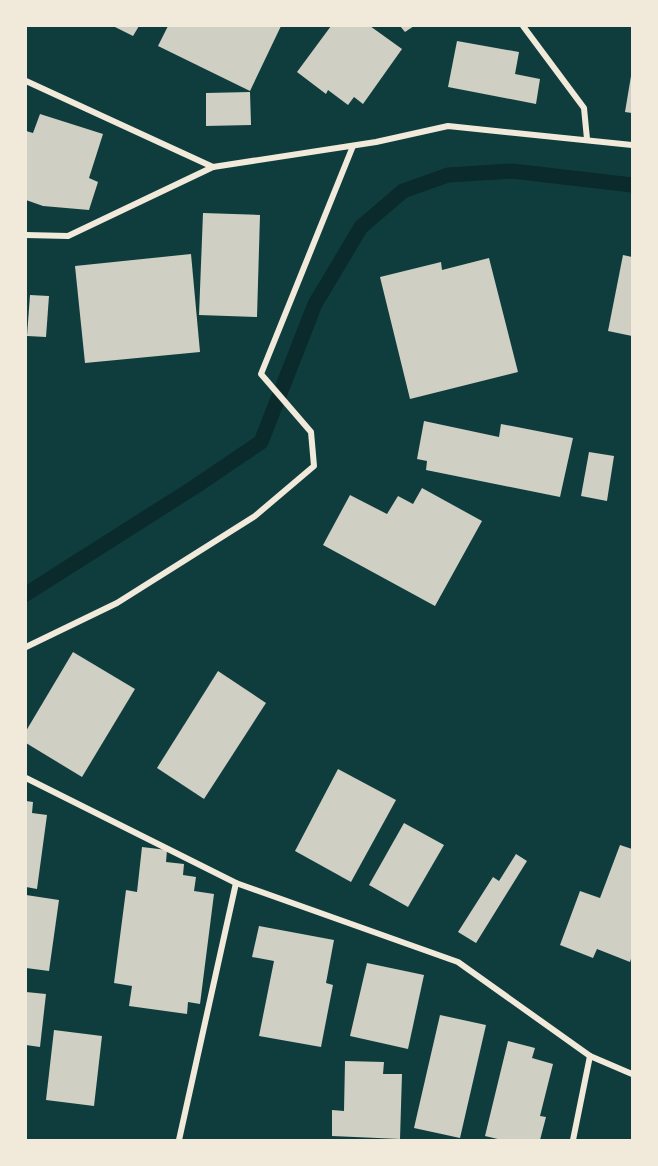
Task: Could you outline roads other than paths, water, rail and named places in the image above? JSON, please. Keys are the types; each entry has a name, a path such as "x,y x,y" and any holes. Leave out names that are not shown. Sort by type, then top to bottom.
{"street":[{"path":"523,26 584,108 587,139"},
{"path":"26,81 213,167"},
{"path":"26,236 69,236 213,167 353,146 448,126 633,145"},
{"path":"26,647 117,603 255,516 314,466 311,432 261,374 353,146"},
{"path":"26,778 236,883 458,962 590,1056 633,1074"},
{"path":"179,1140 236,883"},
{"path":"573,1140 590,1056"}],"waterway":[{"path":"26,594 261,442 315,304 361,227 403,191 448,175 512,171 632,185"}]}
